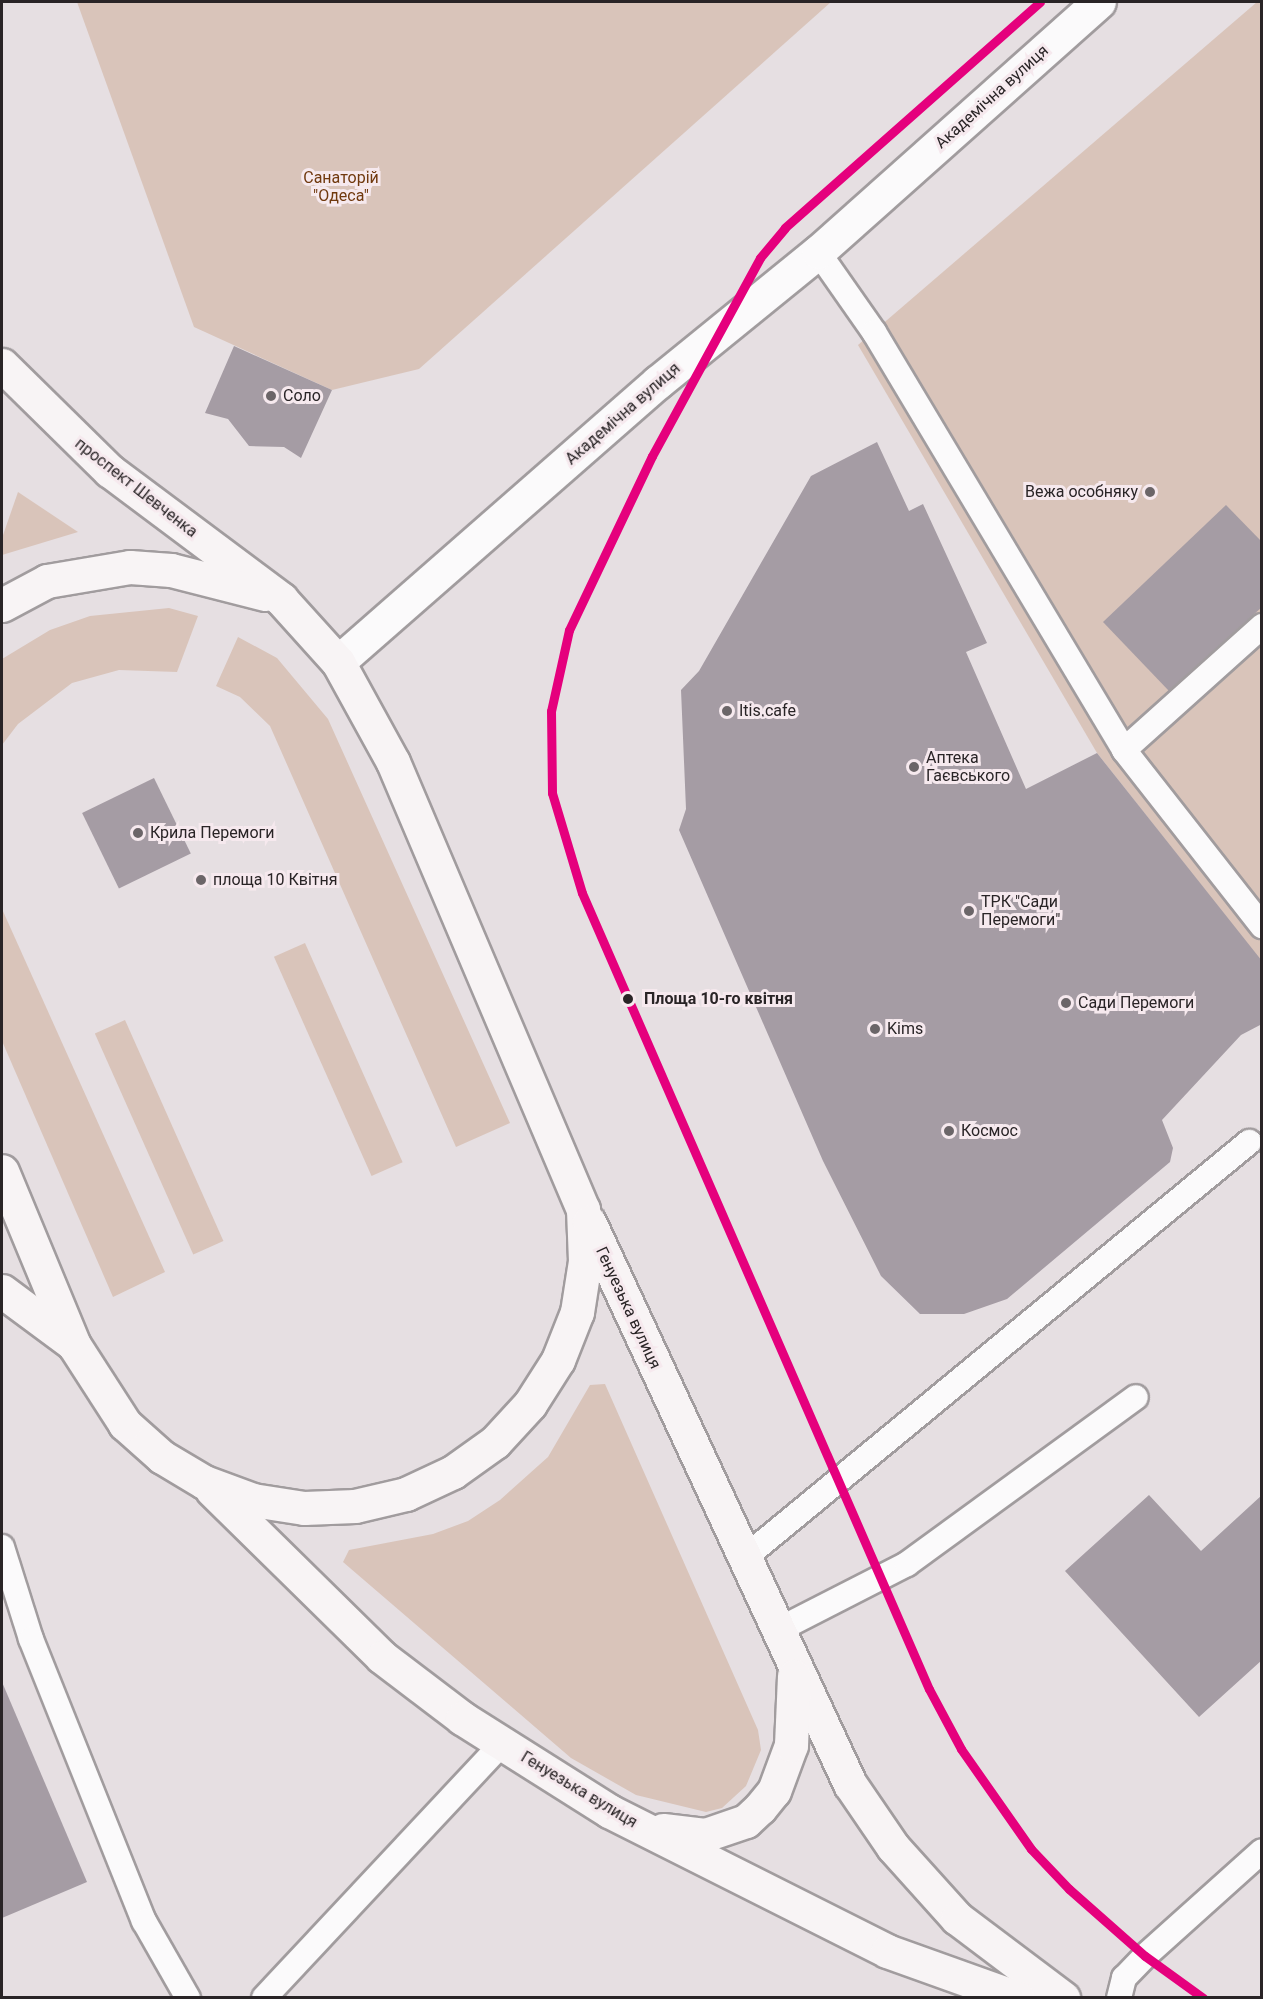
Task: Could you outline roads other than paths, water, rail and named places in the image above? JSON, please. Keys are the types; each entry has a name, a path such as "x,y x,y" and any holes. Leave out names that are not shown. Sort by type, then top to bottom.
{"main road":[{"name":"проспект Шевченка","path":"2,365 110,471 281,598"},
{"path":"2,605 47,581 129,567 171,570 281,598 338,662 393,762 583,1209 585,1261 576,1312 558,1360 531,1404 495,1442 453,1472 406,1494 355,1506 304,1508 253,1500 204,1482 162,1457 125,1424 74,1345 2,1171"},
{"name":"Генуезька вулиця","path":"583,1209 794,1671 850,1784 893,1847 957,1918 1063,1998"},
{"path":"2,1291 74,1345"},
{"name":"Генуезька вулиця","path":"204,1482 382,1657 502,1743 609,1810 887,1951 1018,1998"},
{"path":"609,1810 678,1834 705,1836 746,1821 774,1791 783,1772 790,1745 794,1671"}],"street":[{"name":"Академічна вулиця","path":"338,662 658,382 818,252 1099,2"}],"lane":[{"path":"818,252 874,332 1124,750 1262,926"},
{"path":"1124,750 1262,627"},
{"path":"743,1559 1249,1142"},
{"path":"776,1631 907,1564 1136,1397"},
{"path":"2,1547 31,1639 144,1921 188,1998"},
{"path":"264,1998 502,1743"},
{"path":"1119,1998 1124,1978 1144,1956 1262,1851"}],"place":[{"name":"Соло","path":"271,396"},
{"name":"Вежа особняку","path":"1150,492"},
{"name":"Itis.cafe","path":"727,711"},
{"name":"Аптека Гаєвського","path":"914,767"},
{"name":"Крила Перемоги","path":"138,833"},
{"name":"площа 10 Квітня","path":"201,880"},
{"name":"ТРК \"Сади Перемоги\"","path":"969,911"},
{"name":"Площа 10-го квітня","path":"628,999"},
{"name":"Сади Перемоги","path":"1066,1003"},
{"name":"Kims","path":"875,1029"},
{"name":"Космос","path":"949,1131"}],"park label":[{"name":"Санаторій \"Одеса\"","path":"341,187"}]}
